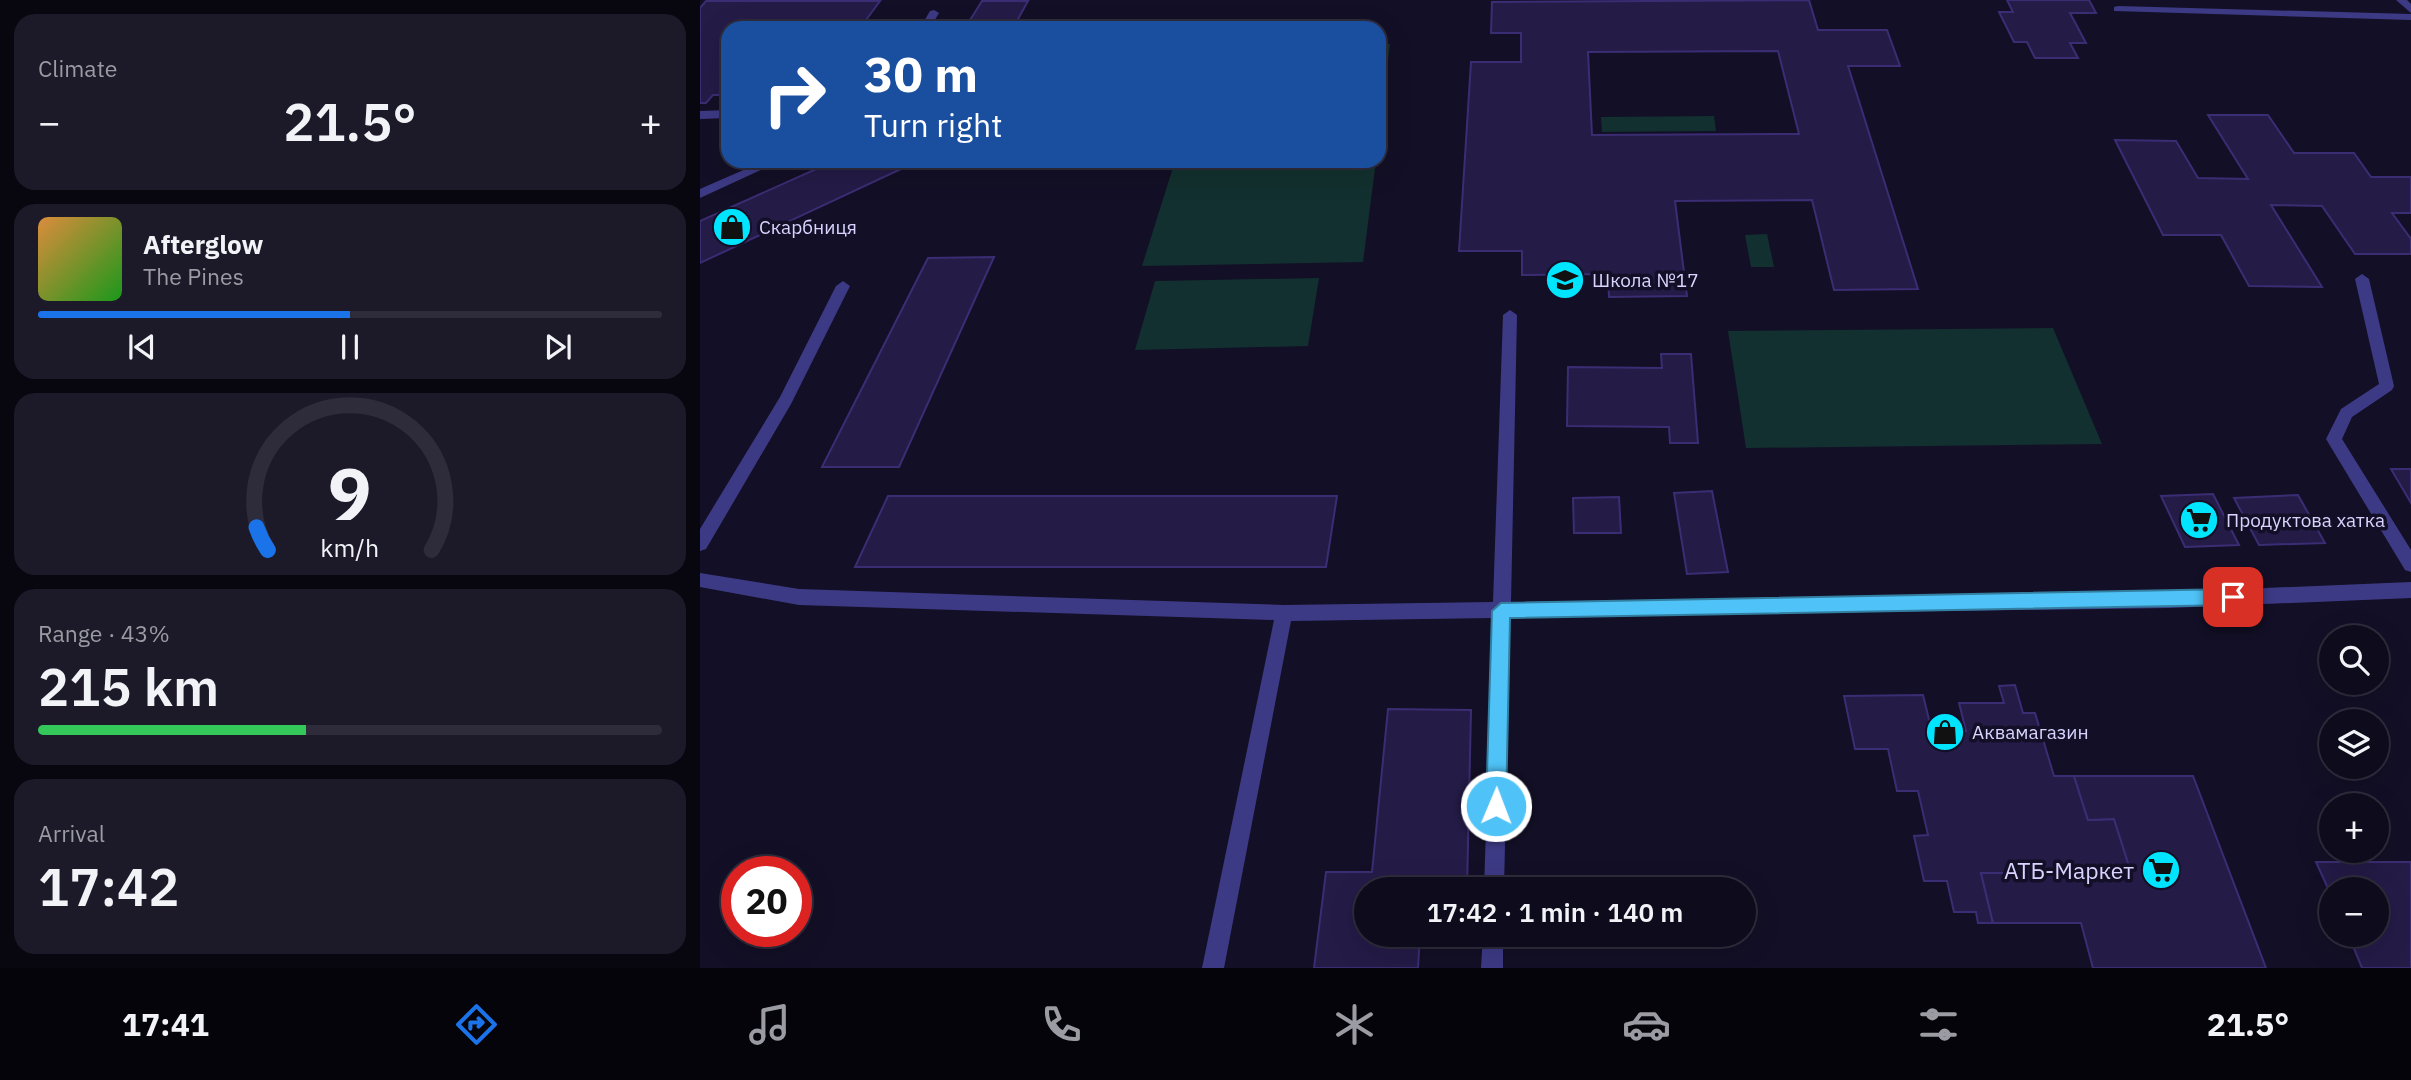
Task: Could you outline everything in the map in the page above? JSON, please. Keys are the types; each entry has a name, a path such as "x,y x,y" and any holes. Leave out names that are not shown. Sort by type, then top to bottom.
{"lane":[{"path":"2401,0 2411,10"},
{"path":"2118,9 2411,17"},
{"path":"929,21 934,13"},
{"path":"700,115 721,114"},
{"path":"700,194 758,168"},
{"path":"2362,279 2387,386 2346,413 2333,439 2411,565"},
{"path":"700,544 786,400 843,286"},
{"path":"1494,877 1510,314"},
{"path":"700,580 799,597 1284,613 2170,600 2411,590"},
{"path":"1213,968 1284,613"},
{"path":"1492,968 1493,947"}],"green space":[{"path":"1386,44 1390,44 1386,76"},
{"path":"1714,116 1716,131 1602,132 1601,117"},
{"path":"1173,168 1375,168 1363,262 1142,266"},
{"path":"1767,234 1774,267 1751,267 1745,235"},
{"path":"1319,278 1308,346 1135,350 1155,281"},
{"path":"2053,328 2102,444 1746,448 1728,331"}],"building":[{"path":"1809,0 1818,30 1887,30 1900,66 1848,66 1918,289 1834,290 1812,200 1675,201 1687,296 1609,297 1608,274 1522,275 1522,251 1459,251 1471,62 1521,62 1521,33 1491,33 1492,2","holes":["1778,51 1799,134 1592,135 1588,52"]},
{"path":"2007,0 2089,0 2096,13 2070,13 2086,43 2070,43 2078,58 2035,58 2027,42 2014,42 1999,12 2013,12"},
{"path":"706,1 880,1 865,21 721,21 721,95 713,95 706,103 700,103 700,8"},
{"path":"982,1 1028,1 1017,21 969,21"},
{"path":"2208,115 2268,115 2294,153 2354,153 2371,177 2411,177 2411,213 2392,213 2411,239 2411,254 2355,254 2322,206 2271,205 2322,287 2249,286 2221,235 2163,235 2115,140 2176,141 2198,178 2248,179"},
{"path":"818,168 903,168 700,263 700,221"},
{"path":"994,257 899,467 822,467 928,258"},
{"path":"1661,354 1691,354 1698,443 1670,443 1669,427 1567,426 1568,367 1662,368"},
{"path":"2391,469 2411,469 2411,503"},
{"path":"1712,491 1728,572 1687,574 1674,493"},
{"name":"Продуктова хатка","path":"2213,494 2239,545 2185,547 2161,496"},
{"path":"2298,495 2325,543 2259,545 2234,498"},
{"path":"888,496 1337,496 1326,567 855,567"},
{"path":"1619,497 1621,533 1574,533 1573,498"},
{"path":"2015,685 2023,713 2035,713 2054,776 2074,776 2088,820 2114,819 2129,866 2093,867 2095,875 2047,876 2044,865 2025,865 2027,873 1981,873 1993,923 1978,923 1976,912 1954,912 1947,881 1924,881 1914,836 1928,835 1918,791 1897,791 1888,749 1855,749 1844,696 1923,695 1932,732 1966,731 1959,703 2004,703 1999,686"},
{"path":"1388,709 1471,710 1467,877 1354,877 1354,947 1419,947 1418,968 1314,968 1326,872 1372,872"},
{"name":"АТБ-Маркет","path":"2074,776 2193,776 2266,968 2093,968 2081,923 1993,923 1981,873 2027,873 2025,865 2044,865 2047,876 2095,875 2093,867 2129,866 2114,819 2088,820"},
{"path":"2316,862 2411,862 2411,968 2362,968 2353,947 2389,947 2389,877 2323,877"}],"place":[{"name":"Скарбниця","path":"732,227"},
{"name":"Школа №17","path":"1565,280"},
{"name":"Продуктова хатка","path":"2199,520"},
{"name":"Аквамагазин","path":"1945,732"},
{"name":"АТБ-Маркет","path":"2161,870"}],"route":[{"path":"1496,806 1501,611 2233,597"}]}
